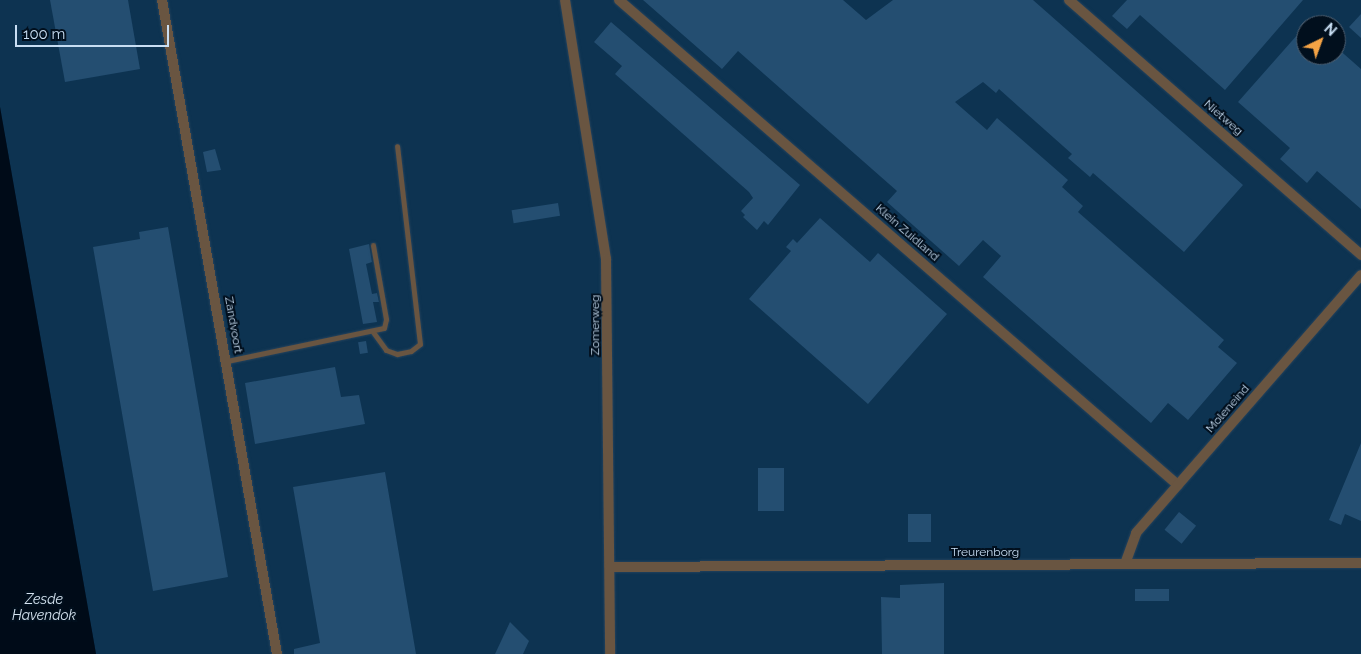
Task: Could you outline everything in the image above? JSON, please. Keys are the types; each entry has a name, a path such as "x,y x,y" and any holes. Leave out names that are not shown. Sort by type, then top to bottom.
{"street":[{"name":"Zandvoort","path":"162,0 277,654"},
{"name":"Zomerweg","path":"565,0 606,259 610,654"},
{"name":"Klein Zuidland","path":"619,0 1178,485"},
{"name":"Nietweg","path":"1069,0 1361,254"},
{"name":"Moleneind","path":"1125,564 1136,533 1361,275"},
{"name":"Treurenborg","path":"610,567 1361,563"}],"lane":[{"path":"374,332 386,350 397,354 411,351 420,344 397,146"},
{"path":"227,362 374,332 384,328 386,319 373,245"}],"shaded area":[{"path":"0,0 1361,0 1361,654 96,654 0,107"}],"water":[{"name":"Zesde Havendok","path":"0,107 96,654 0,654"}],"building":[{"path":"50,0 128,0 140,69 65,82"},
{"path":"643,0 843,0 866,20 893,0 1033,0 1243,185 1184,252 1093,173 1090,177 1068,158 1072,154 999,89 996,93 983,82 955,102 987,130 997,118 1068,180 1062,187 1083,206 1078,212 1224,340 1218,347 1237,363 1188,420 1168,403 1151,423 983,277 1001,256 983,240 959,266 887,202 897,191 738,51 722,69"},
{"path":"1127,0 1303,0 1225,90 1140,15 1127,29 1112,16"},
{"path":"1361,14 1361,38 1349,27"},
{"path":"611,22 800,185 768,225 764,221 757,230 743,217 745,215 741,211 753,198 749,192 615,74 622,66 594,42"},
{"path":"1296,36 1296,65 1346,65 1346,56 1361,69 1361,209 1317,171 1307,183 1280,159 1290,148 1238,102"},
{"path":"215,149 221,170 207,172 203,152"},
{"path":"558,203 560,216 514,223 512,210"},
{"path":"820,218 870,262 878,253 947,314 868,404 749,299 791,251 786,247 793,239 797,243"},
{"path":"168,227 228,577 153,591 93,247 140,239 139,232"},
{"path":"369,244 372,262 366,264 372,294 377,293 379,302 373,302 377,322 363,324 349,249"},
{"path":"366,341 368,353 360,354 358,342"},
{"path":"335,367 341,397 359,395 365,424 255,444 245,383"},
{"path":"1361,443 1361,521 1345,514 1341,525 1329,520"},
{"path":"758,468 784,468 784,511 758,511"},
{"path":"385,472 416,654 294,654 294,649 320,643 293,487"},
{"path":"1179,512 1196,526 1182,544 1165,530"},
{"path":"908,514 931,514 931,542 908,542"},
{"path":"944,583 944,654 882,654 881,597 900,598 900,585"},
{"path":"1135,589 1169,589 1169,601 1135,601"},
{"path":"510,622 529,641 523,654 495,654"}]}
